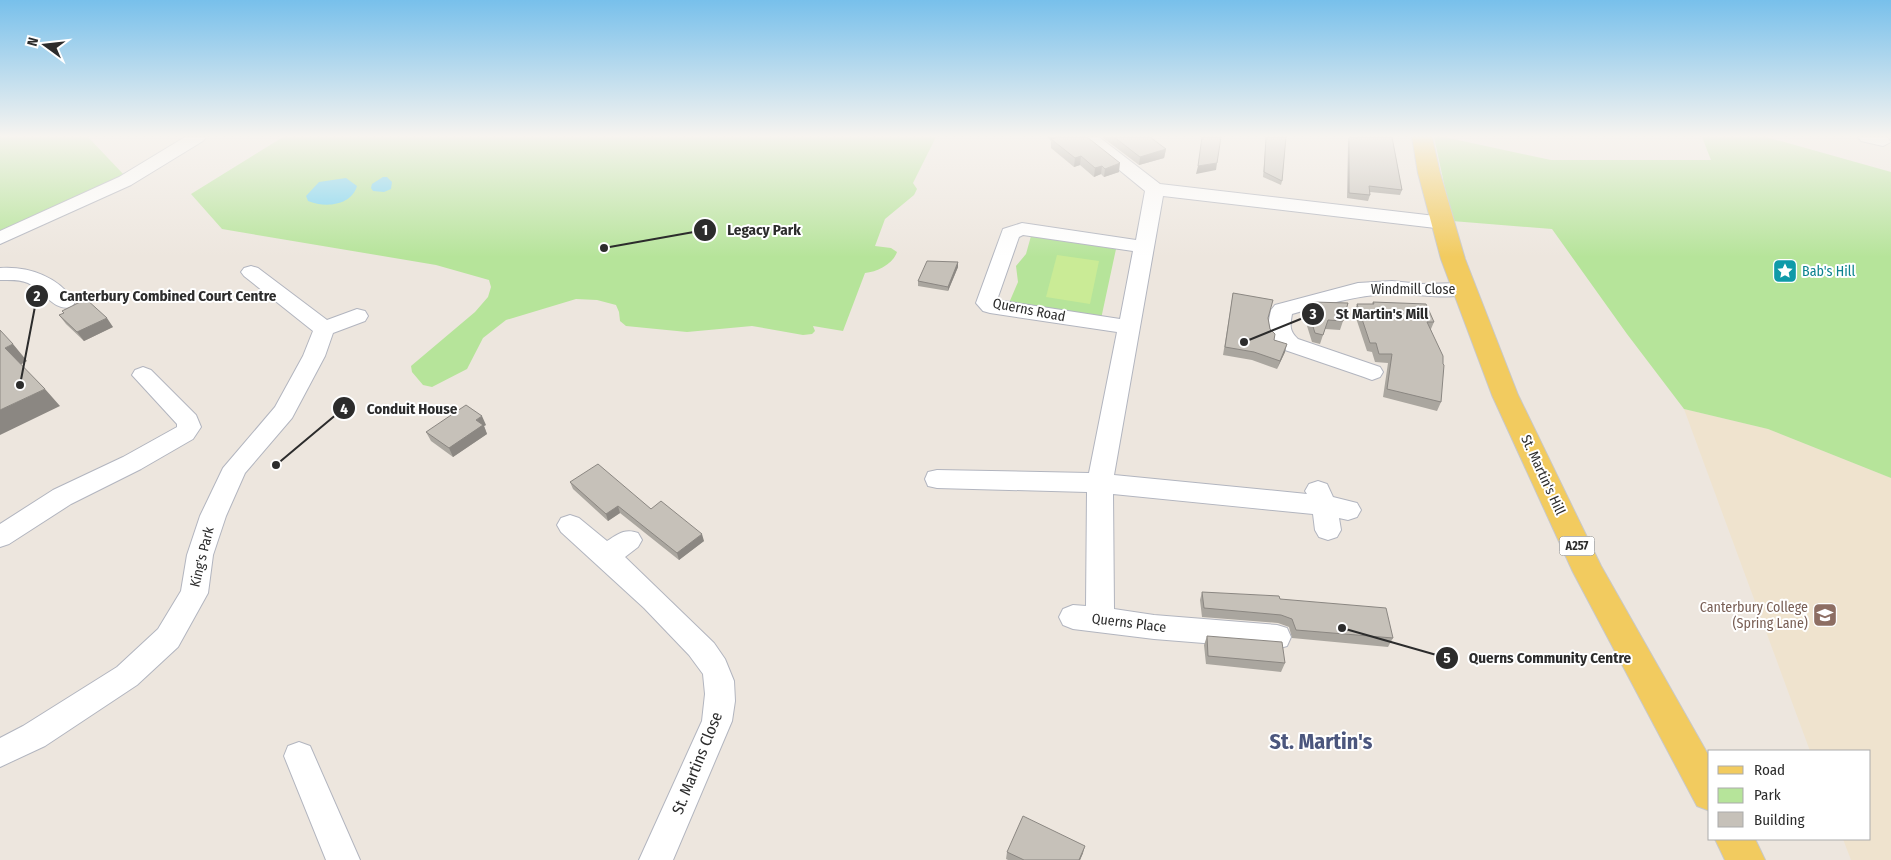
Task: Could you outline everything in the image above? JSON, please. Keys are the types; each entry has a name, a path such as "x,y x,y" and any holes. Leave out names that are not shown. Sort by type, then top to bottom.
{"main road":[{"name":"St. Martin's Hill","path":"1430,177 1463,289 1505,395 1589,572 1708,790"},
{"path":"1735,840 1746,860"}],"street":[{"path":"0,238 132,177"},
{"path":"1140,177 1155,189 1444,223"},
{"path":"1100,618 1100,483 1155,189"},
{"name":"Querns Road","path":"1128,327 990,306 986,303 1010,234 1022,229 1143,247"},
{"path":"251,272 324,329 357,316"},
{"path":"0,274 30,276 46,283 65,302"},
{"name":"Windmill Close","path":"1372,372 1290,344 1281,336 1279,325 1282,310 1358,289 1463,289"},
{"name":"King's Park","path":"0,753 34,736 127,676 168,638 194,593 200,555 213,516 235,468 284,412 314,356 324,329"},
{"path":"0,537 62,497 132,463 185,433 188,421 142,375"},
{"path":"937,479 1100,483 1330,501 1328,530"},
{"name":"St. Martins Close","path":"570,525 618,548 654,600 709,658 716,670 720,683 720,703 717,721 656,860"},
{"name":"Querns Place","path":"1073,617 1100,618 1154,627 1277,637"},
{"path":"299,756 342,860"}],"shaded area":[{"name":"Canterbury College (Spring Lane)","path":"1684,409 1768,429 1891,478 1891,860 1851,860 1843,840 1871,840 1871,750 1810,750"}],"green space":[{"path":"0,177 122,177 0,231"},
{"path":"218,177 916,177 913,183 917,189 914,195 885,219 875,246 891,248 897,252 884,267 865,273 843,331 813,326 815,331 812,334 803,335 752,326 687,332 626,326 620,321 616,305 597,300 576,299 506,320 483,338 467,369 432,387 423,385 412,372 411,366 475,312 488,297 491,287 489,280 436,265 222,229 191,194"},
{"path":"1443,177 1891,177 1891,478 1768,429 1684,409 1627,334 1552,229 1452,221"},
{"path":"1031,236 1116,249 1101,319 1009,303 1018,282 1016,266 1026,254"},
{"path":"1057,255 1099,261 1090,304 1046,297"}],"water":[{"path":"383,177 387,177 392,182 391,189 384,192 373,191 371,188 372,184"},
{"path":"346,178 357,186 349,198 337,204 329,205 308,201 306,196 319,182"}],"building":[{"path":"1274,177 1282,177 1282,181"},
{"path":"1349,177 1400,177 1402,190 1369,186 1370,195 1349,193"},
{"path":"927,261 958,262 948,287 918,281"},
{"path":"1233,293 1273,300 1268,318 1270,329 1275,334 1274,340 1287,344 1280,361 1254,352 1225,347"},
{"path":"86,299 107,318 77,332 59,315 64,313 62,311"},
{"path":"1313,302 1348,303 1343,321 1328,320 1323,335 1315,333 1306,304"},
{"path":"1373,302 1426,304 1434,322 1427,322 1443,356 1441,402 1387,389 1392,354 1379,354 1376,343 1370,343 1357,304 1374,304"},
{"path":"0,330 13,344 5,348 45,389 0,410"},
{"path":"466,405 482,416 476,420 483,425 449,448 426,432"},
{"path":"598,464 651,509 661,501 702,534 677,553 618,506 606,514 570,482"},
{"path":"1202,592 1279,596 1280,599 1386,608 1393,638 1296,630 1292,619 1281,615 1204,608"},
{"path":"1207,636 1282,642 1285,663 1208,656"},
{"path":"1023,816 1085,846 1079,860 1024,860 1007,852"}],"place":[{"name":"Legacy Park","path":"604,248"},
{"name":"Bab's Hill","path":"1785,271"},
{"name":"St Martin's Mill","path":"1244,342"},
{"name":"Canterbury Combined Court Centre","path":"20,385"},
{"name":"Conduit House","path":"276,465"},
{"name":"Canterbury College (Spring Lane)","path":"1825,615"},
{"name":"Querns Community Centre","path":"1342,628"}],"district":[{"name":"St. Martin's","path":"1321,741"}]}
